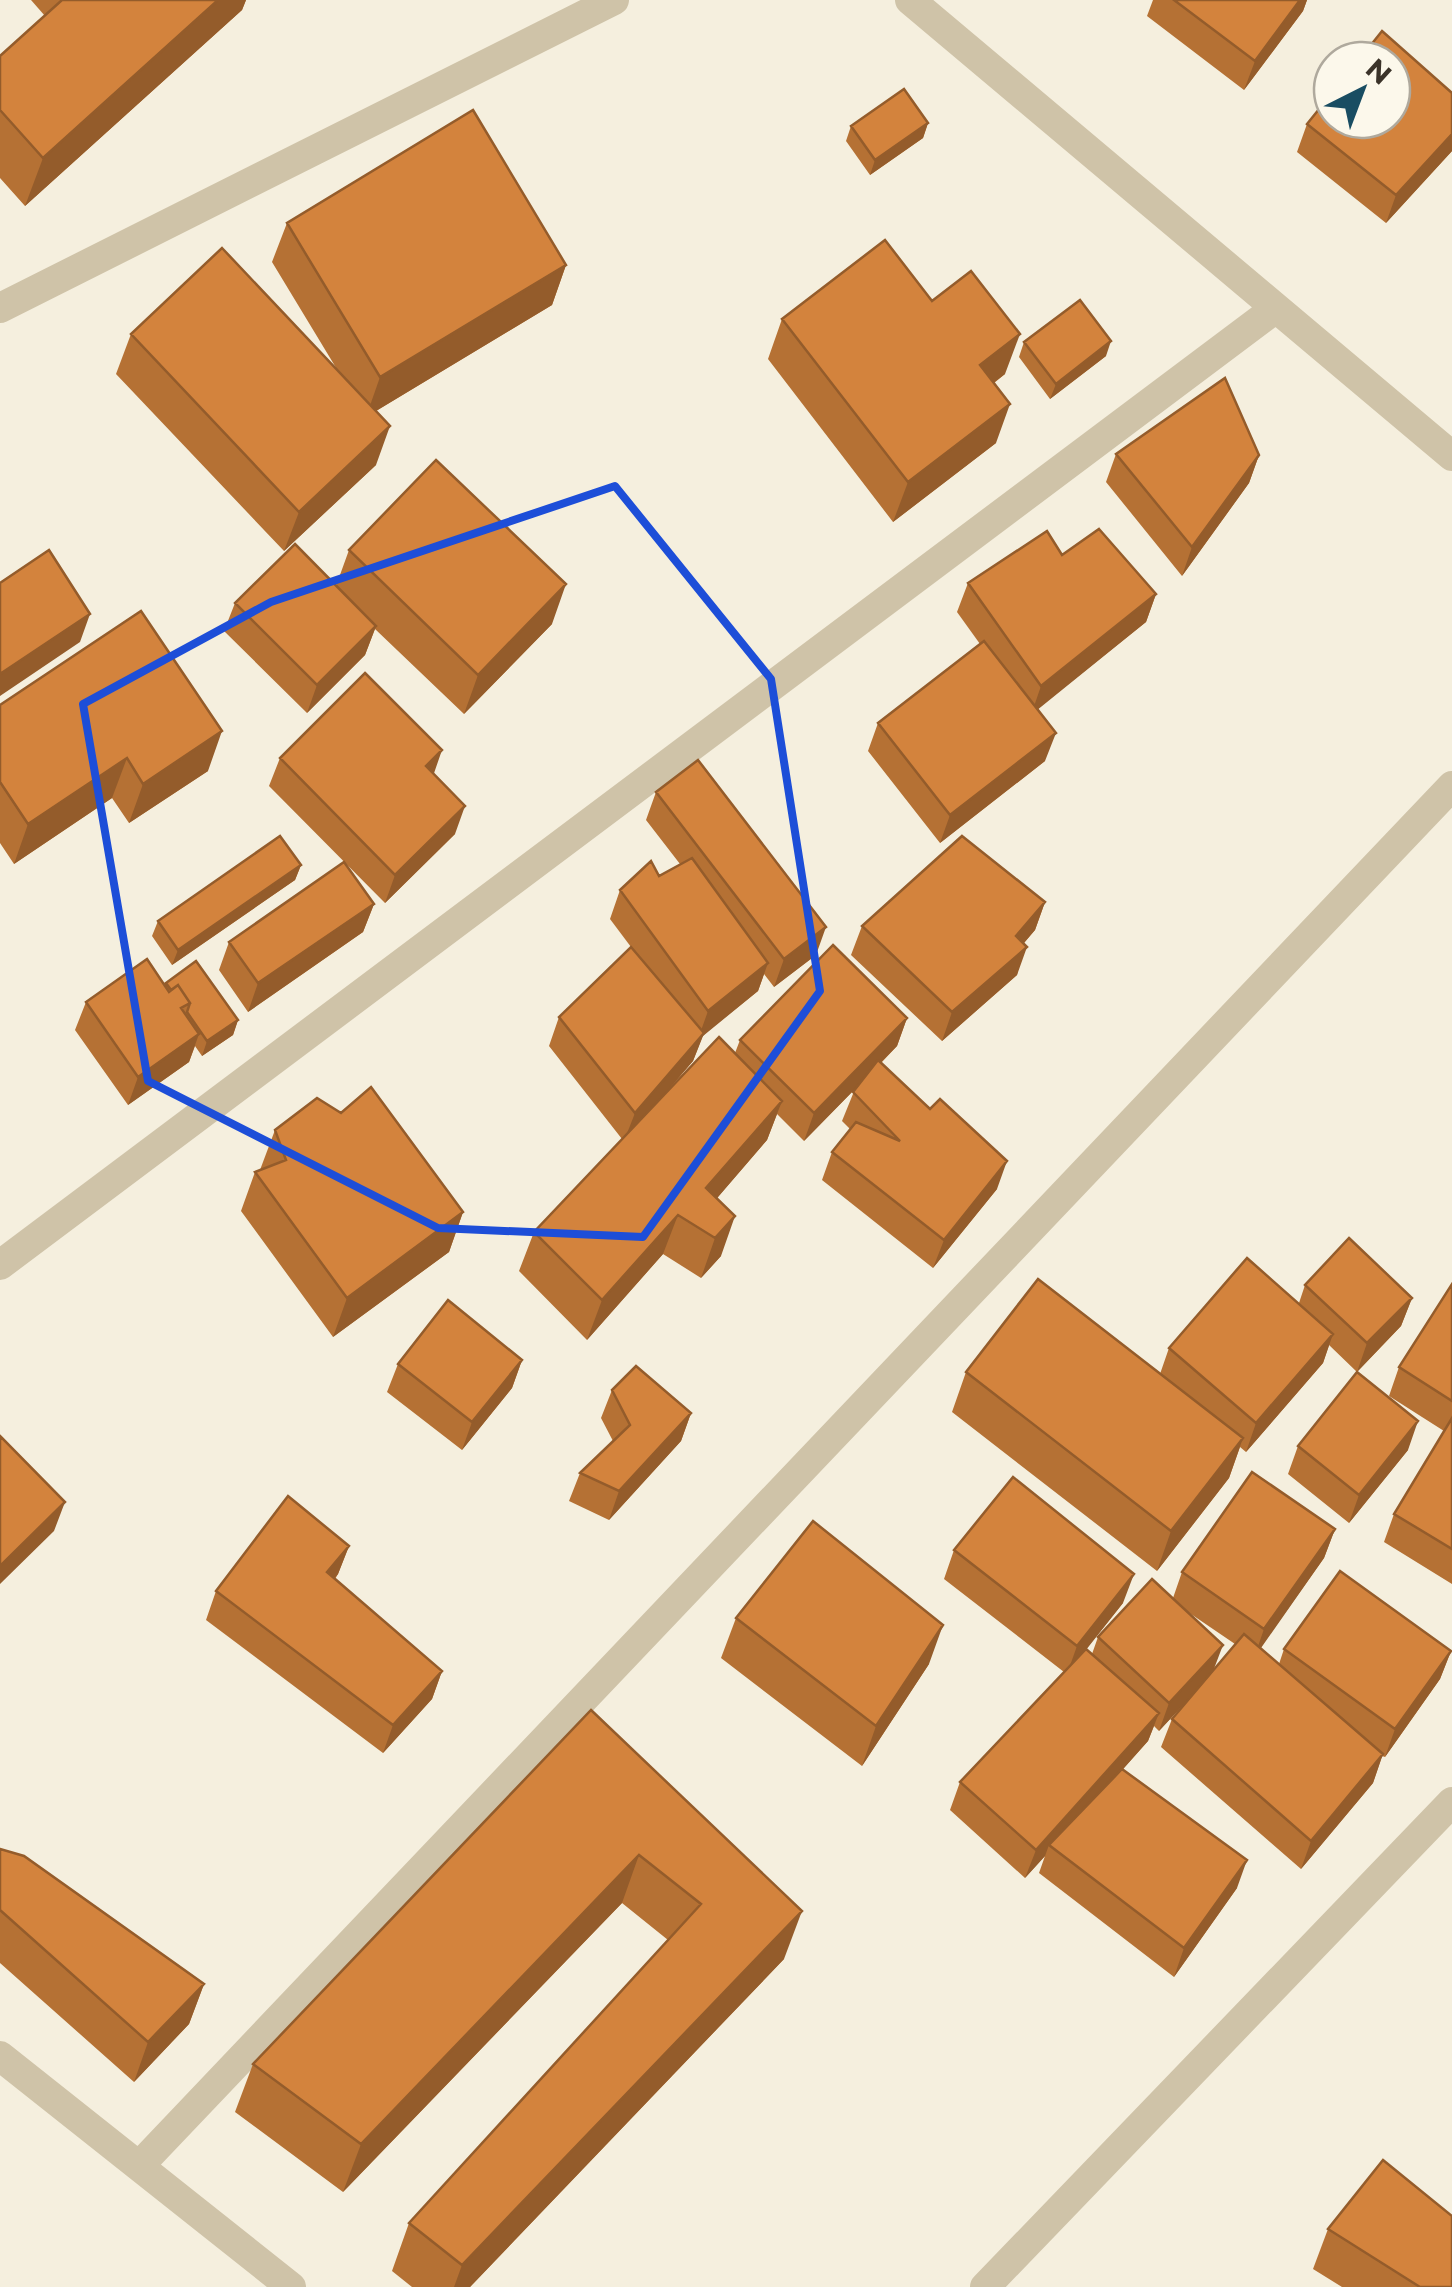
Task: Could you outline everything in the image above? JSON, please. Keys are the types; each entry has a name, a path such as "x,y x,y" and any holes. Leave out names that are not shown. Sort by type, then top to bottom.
{"street":[{"path":"0,308 614,0"},
{"path":"910,0 1452,456"},
{"path":"0,1265 1276,308"},
{"path":"139,2166 1452,786"},
{"path":"985,2287 1452,1802"},
{"path":"0,2056 291,2287"}],"highlighted area":[{"path":"615,486 771,679 820,991 643,1237 438,1228 148,1081 83,704 271,602"}],"building":[{"path":"62,0 218,0 43,158 0,110 0,56"},
{"path":"1174,0 1300,0 1255,61"},
{"path":"1382,31 1392,40 1375,40"},
{"path":"1412,58 1452,93 1452,134 1396,195 1327,140 1412,140"},
{"path":"904,89 928,123 875,160 851,126"},
{"path":"473,110 566,265 380,377 287,223"},
{"path":"885,240 932,301 971,271 1020,334 980,365 1010,404 908,482 782,319"},
{"path":"222,248 390,426 299,512 131,334"},
{"path":"1080,300 1111,341 1056,384 1024,342"},
{"path":"1225,378 1259,455 1192,547 1116,454"},
{"path":"436,460 566,584 478,675 349,550"},
{"path":"1099,529 1156,594 1041,686 968,583 1047,531 1062,555"},
{"path":"295,544 376,626 317,685 235,603"},
{"path":"49,550 90,614 0,674 0,583"},
{"path":"141,611 222,731 143,784 127,758 28,824 0,782 0,705"},
{"path":"984,641 1056,733 950,815 878,723"},
{"path":"365,673 442,750 426,766 465,806 395,875 280,758"},
{"path":"698,760 826,927 784,959 656,792"},
{"path":"280,836 301,865 178,950 158,921"},
{"path":"962,836 1045,902 1016,936 1027,947 952,1012 862,926"},
{"path":"692,858 768,963 708,1011 620,890 651,861 659,876"},
{"path":"344,862 374,904 258,983 229,942"},
{"path":"833,945 907,1018 814,1113 740,1040"},
{"path":"631,947 704,1033 635,1113 559,1017"},
{"path":"147,959 169,992 178,985 190,1003 181,1008 199,1034 138,1077 86,1002"},
{"path":"196,961 238,1020 207,1041 187,1012 190,1003 178,985 171,990 166,983"},
{"path":"719,1037 782,1101 706,1188 735,1216 715,1238 678,1215 602,1300 534,1232"},
{"path":"878,1060 930,1109 940,1099 1007,1161 944,1240 832,1152 856,1122 900,1141 853,1092"},
{"path":"371,1087 463,1212 347,1298 255,1172 286,1160 275,1130 317,1098 341,1113"},
{"path":"1349,1238 1412,1298 1367,1343 1305,1285"},
{"path":"1247,1258 1333,1334 1256,1423 1169,1348"},
{"path":"1038,1279 1243,1438 1171,1531 966,1372"},
{"path":"1452,1284 1452,1401 1399,1367"},
{"path":"448,1300 522,1360 472,1422 398,1364"},
{"path":"636,1366 691,1413 619,1491 580,1473 630,1425 612,1390"},
{"path":"1357,1372 1418,1421 1359,1495 1298,1446"},
{"path":"1452,1418 1452,1549 1394,1514"},
{"path":"0,1436 65,1502 0,1566"},
{"path":"1252,1472 1335,1529 1264,1629 1182,1572"},
{"path":"1013,1477 1134,1574 1077,1646 954,1550"},
{"path":"288,1496 349,1546 327,1572 442,1671 393,1725 216,1591"},
{"path":"813,1521 943,1625 876,1726 736,1618"},
{"path":"1340,1571 1451,1651 1395,1729 1284,1649"},
{"path":"1152,1579 1223,1645 1169,1703 1098,1637"},
{"path":"1244,1634 1383,1754 1311,1841 1172,1719"},
{"path":"1086,1649 1159,1713 1036,1850 960,1782"},
{"path":"591,1710 802,1911 462,2265 409,2223 701,1904 639,1855 361,2144 253,2064"},
{"path":"1122,1769 1247,1860 1184,1948 1049,1845"},
{"path":"0,1849 24,1856 204,1984 148,2042 0,1910"},
{"path":"1383,2160 1452,2216 1452,2287 1420,2287 1328,2229"}]}
